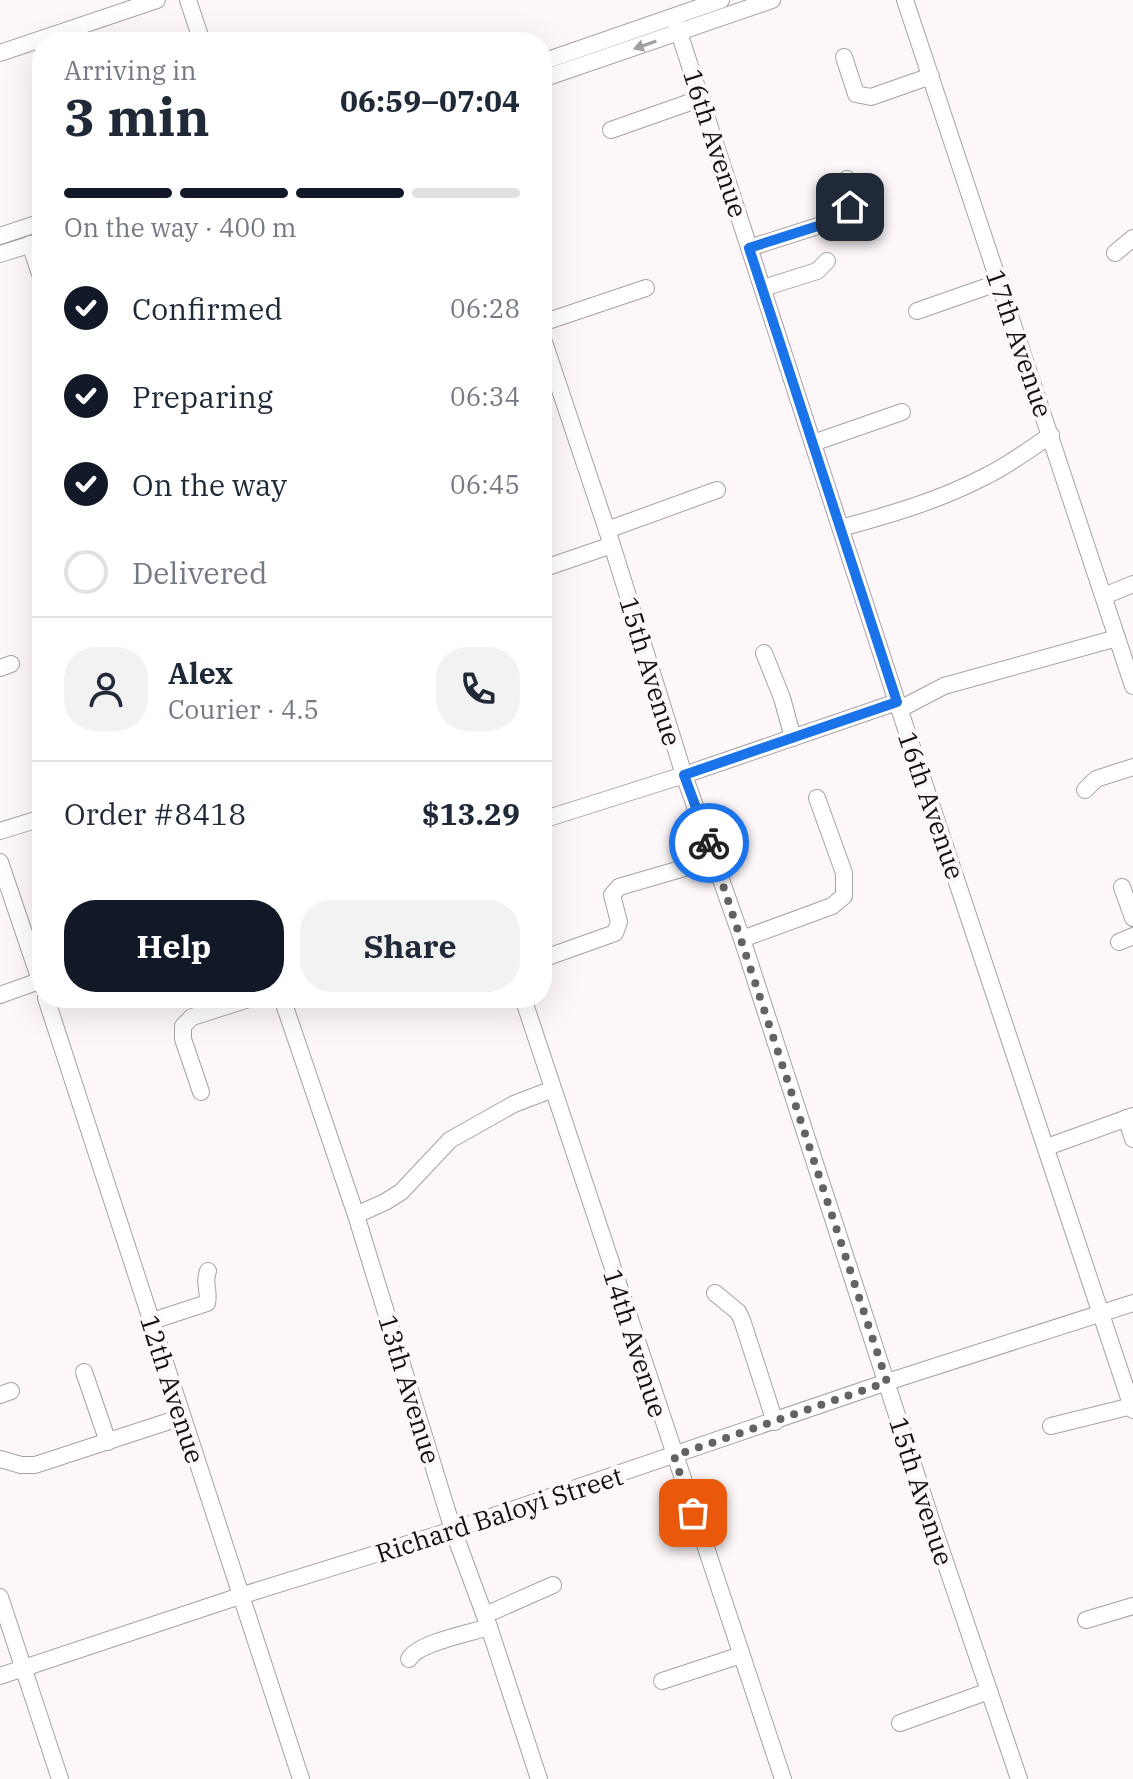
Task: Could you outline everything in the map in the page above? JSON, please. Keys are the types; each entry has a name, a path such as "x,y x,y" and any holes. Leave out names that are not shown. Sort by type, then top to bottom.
{"street":[{"path":"62,32 157,0"},
{"path":"188,0 199,32"},
{"path":"552,75 677,25 721,0"},
{"path":"552,59 772,0"},
{"name":"17th Avenue","path":"905,0 1133,686"},
{"name":"16th Avenue","path":"677,25 898,705 1132,1408"},
{"path":"0,53 32,42"},
{"path":"844,57 853,88 856,94 863,97 931,76"},
{"path":"611,130 702,98"},
{"path":"749,248 843,218 850,207 847,179"},
{"path":"0,236 32,225"},
{"path":"1115,253 1133,238"},
{"path":"0,254 32,243"},
{"path":"763,288 817,271 827,261"},
{"path":"917,311 1000,282"},
{"path":"552,320 646,288"},
{"name":"15th Avenue","path":"552,376 610,538 684,775 742,939 1019,1779"},
{"path":"813,443 902,412"},
{"path":"841,528 900,512 952,492 993,473 1051,435"},
{"path":"552,564 717,490"},
{"path":"1104,596 1133,584"},
{"path":"552,817 898,705 944,686 1117,638"},
{"path":"764,653 782,698 793,738"},
{"path":"1085,790 1096,779 1133,767"},
{"path":"742,939 832,906 844,896 844,873 817,798"},
{"path":"0,831 32,821"},
{"path":"552,955 615,933 619,922 612,895 619,887 715,859"},
{"path":"0,862 32,956"},
{"path":"1122,887 1133,918"},
{"path":"0,995 32,986"},
{"name":"12th Avenue","path":"49,1008 301,1779"},
{"path":"201,1092 183,1039 183,1026 192,1017 220,1008"},
{"name":"13th Avenue","path":"285,1008 356,1215 453,1530 487,1621 539,1779"},
{"name":"14th Avenue","path":"526,1008 783,1779"},
{"path":"356,1215 396,1196 450,1140 514,1104 553,1089"},
{"path":"1047,1147 1129,1117 1133,1139"},
{"path":"152,1321 207,1303 204,1280 208,1271"},
{"path":"715,1293 738,1312 742,1320 775,1422"},
{"name":"Richard Baloyi Street","path":"0,1676 240,1596 453,1530 887,1382 1133,1303"},
{"path":"84,1372 108,1442"},
{"path":"1051,1426 1132,1408"},
{"path":"0,1459 35,1465 182,1417"},
{"path":"409,1659 412,1653 487,1621 553,1585"},
{"path":"0,1597 60,1779"},
{"path":"1086,1620 1133,1606"},
{"path":"662,1681 741,1655"},
{"path":"900,1723 989,1691"}],"way so far":[{"path":"693,1513 674,1456 887,1382 709,843"}],"route":[{"path":"709,843 684,775 897,702 749,248 843,218 850,207"}]}
